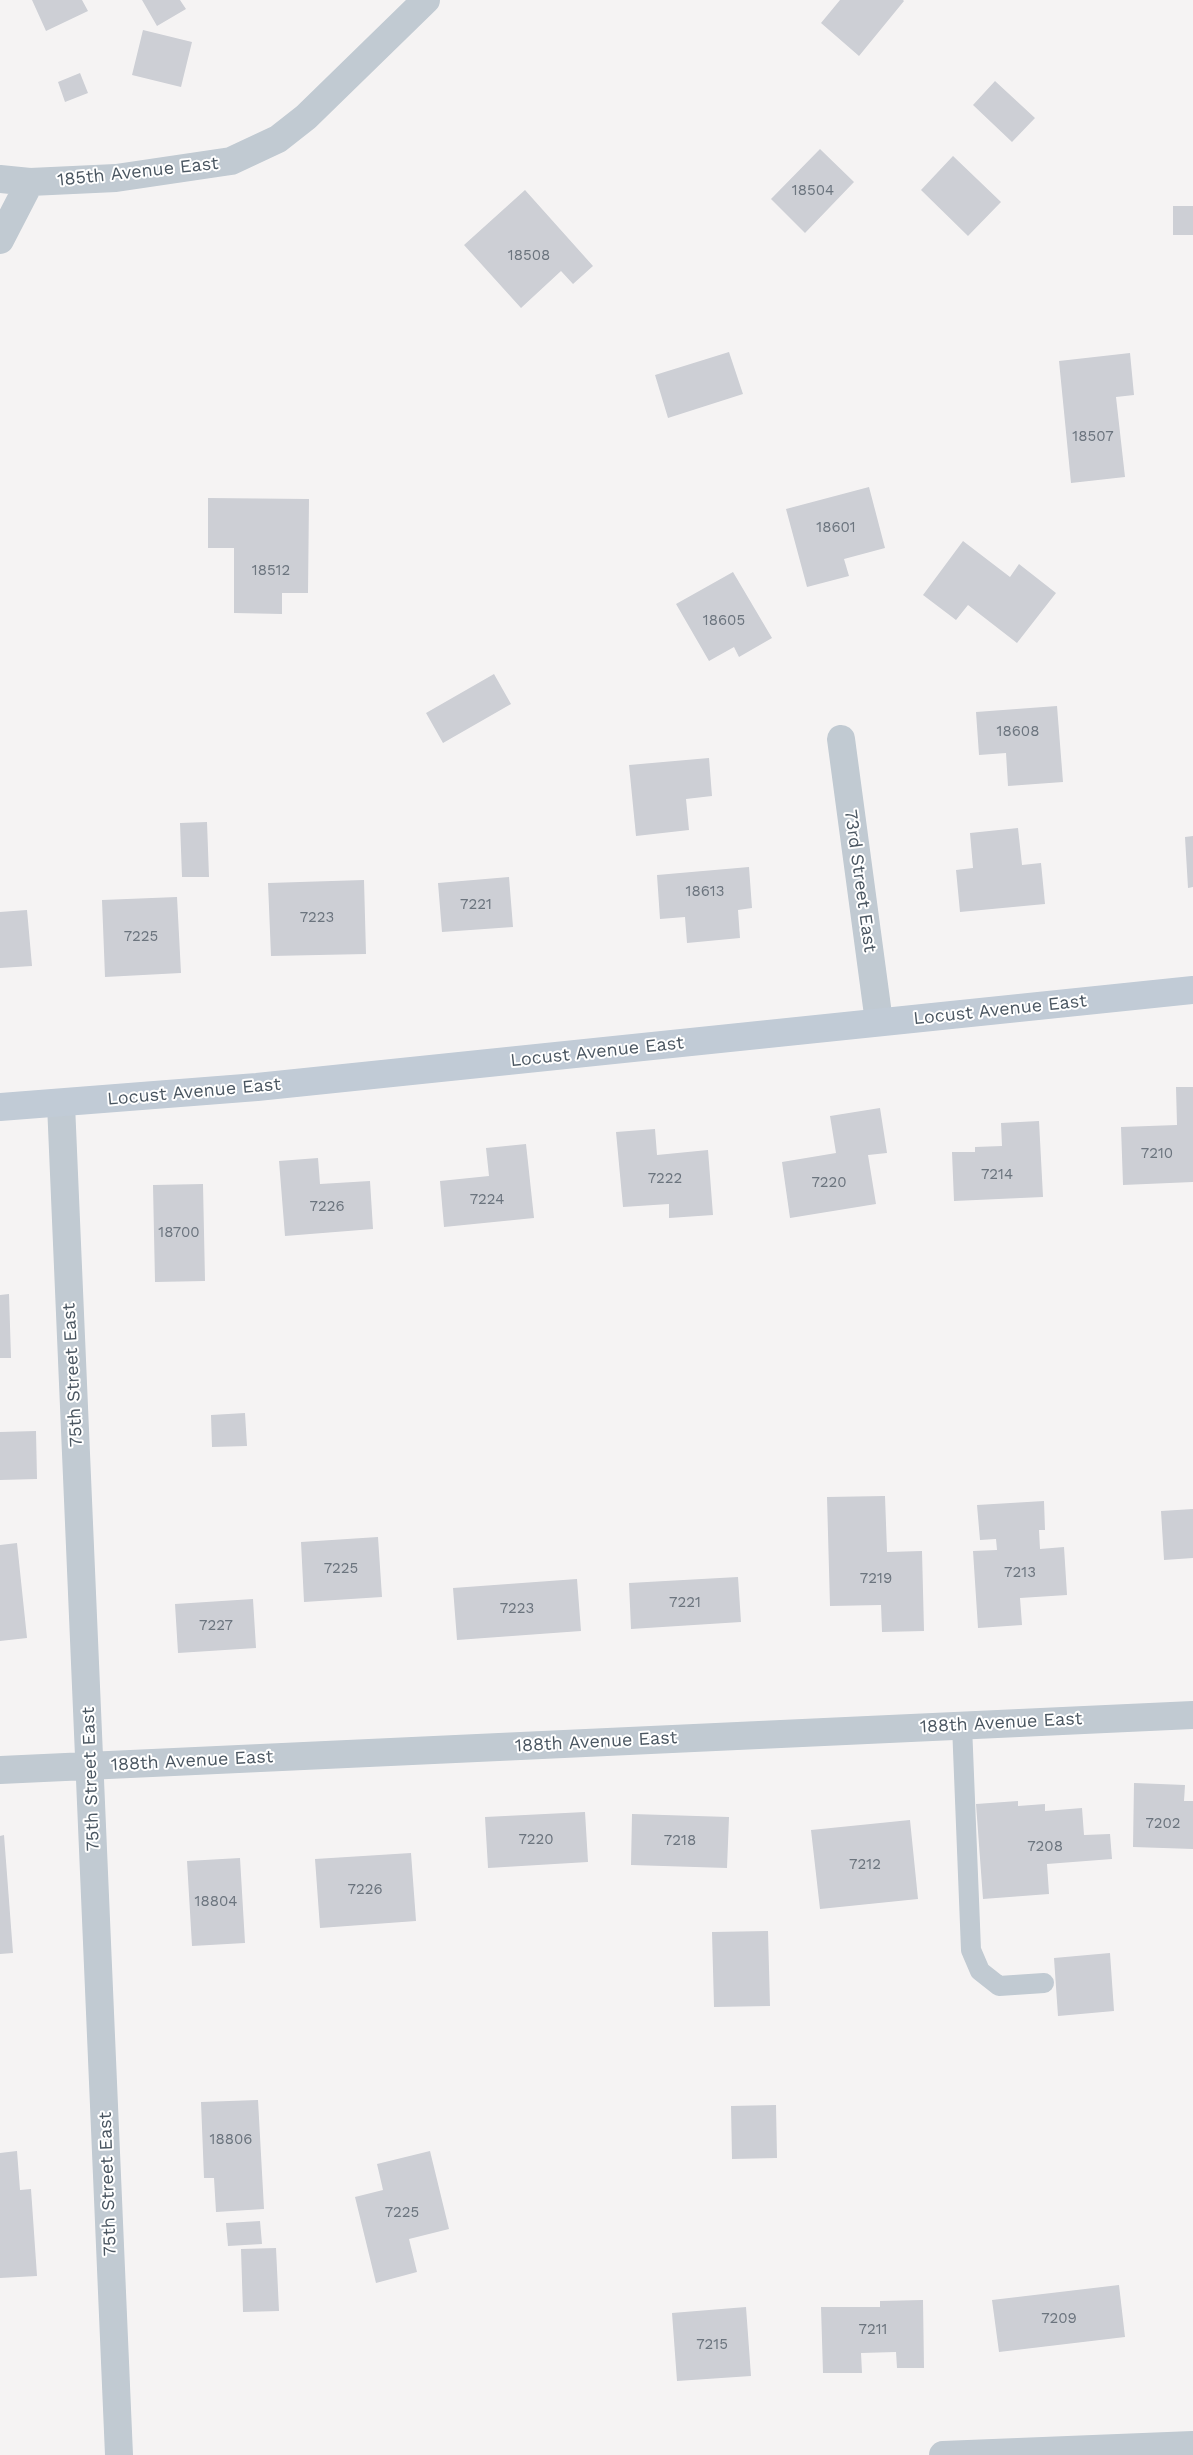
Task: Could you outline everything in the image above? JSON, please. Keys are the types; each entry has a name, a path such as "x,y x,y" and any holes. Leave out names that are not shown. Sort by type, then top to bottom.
{"street":[{"name":"185th Avenue East","path":"0,178 30,182 116,178 231,161 278,139 306,117 426,0"},
{"path":"0,240 30,182"},
{"name":"73rd Street East","path":"841,739 879,1022"},
{"name":"Locust Avenue East","path":"0,1107 60,1104 258,1087 1193,990"},
{"name":"75th Street East","path":"60,1104 119,2455"},
{"name":"188th Avenue East","path":"0,1770 1193,1715"},
{"path":"943,2455 1193,2445"}],"lane":[{"path":"962,1725 971,1950 980,1971 998,1986 1044,1983"}],"building":[{"path":"32,0 82,0 88,11 46,31"},
{"path":"142,0 180,0 186,9 157,26"},
{"path":"840,0 904,1 859,56 821,23"},
{"path":"143,30 192,42 181,87 132,75"},
{"path":"80,73 88,93 65,102 58,82"},
{"path":"995,81 1035,118 1012,142 973,105"},
{"path":"820,149 854,182 805,233 771,199"},
{"path":"953,156 1001,202 968,236 921,190"},
{"path":"525,190 593,266 573,284 561,271 521,308 464,245"},
{"path":"1173,206 1193,206 1193,235 1173,235"},
{"path":"729,352 743,394 668,418 655,375"},
{"path":"1130,353 1134,395 1116,397 1125,477 1071,483 1059,361"},
{"path":"869,487 885,548 844,559 849,576 807,587 786,509"},
{"path":"208,498 309,499 308,593 282,593 282,614 234,613 234,548 208,548"},
{"path":"963,541 1010,577 1019,564 1056,593 1017,643 968,605 956,620 923,595"},
{"path":"733,572 772,638 739,657 734,647 709,661 676,604"},
{"path":"494,674 511,704 443,743 426,713"},
{"path":"1057,706 1063,782 1008,786 1006,753 979,755 976,712"},
{"path":"709,758 712,796 686,799 689,830 636,836 629,765"},
{"path":"207,822 209,877 182,877 180,823"},
{"path":"1018,828 1022,865 1041,863 1045,904 960,912 956,870 973,868 970,833"},
{"path":"1193,836 1193,887 1188,888 1185,837"},
{"path":"749,867 752,908 738,910 740,938 687,943 685,917 660,919 657,875"},
{"path":"509,877 513,927 442,932 438,883"},
{"path":"364,880 366,954 271,956 268,883"},
{"path":"177,897 181,973 105,977 102,900"},
{"path":"27,910 32,966 0,968 0,912"},
{"path":"1176,1087 1193,1087 1193,1182 1123,1185 1121,1127 1177,1125"},
{"path":"880,1108 887,1153 868,1155 876,1204 790,1218 782,1162 836,1153 830,1116"},
{"path":"1039,1121 1043,1197 954,1201 952,1152 975,1152 975,1147 1002,1146 1001,1123"},
{"path":"655,1129 657,1155 708,1150 713,1215 669,1218 669,1204 623,1207 616,1132"},
{"path":"526,1144 534,1218 444,1227 440,1181 489,1176 486,1148"},
{"path":"318,1158 320,1184 370,1181 373,1229 285,1236 279,1161"},
{"path":"203,1184 205,1281 155,1282 153,1185"},
{"path":"9,1294 11,1358 0,1358 0,1295"},
{"path":"245,1413 247,1446 212,1447 211,1415"},
{"path":"36,1431 37,1479 0,1480 0,1432"},
{"path":"885,1496 887,1552 922,1551 924,1631 882,1632 881,1605 830,1606 827,1497"},
{"path":"1044,1501 1045,1530 1039,1530 1040,1549 1064,1547 1067,1595 1020,1598 1022,1625 978,1628 973,1551 997,1550 996,1539 980,1540 977,1505"},
{"path":"1193,1509 1193,1558 1164,1560 1161,1511"},
{"path":"378,1537 382,1597 304,1602 301,1542"},
{"path":"17,1543 27,1638 0,1641 0,1545"},
{"path":"738,1577 741,1622 631,1629 629,1583"},
{"path":"577,1579 581,1631 457,1640 453,1588"},
{"path":"253,1599 256,1648 178,1653 175,1604"},
{"path":"1134,1783 1185,1785 1184,1801 1193,1801 1193,1849 1133,1847"},
{"path":"1018,1801 1018,1806 1045,1804 1045,1811 1082,1808 1084,1835 1110,1834 1112,1859 1047,1864 1049,1894 983,1899 976,1804"},
{"path":"585,1812 588,1862 488,1868 485,1817"},
{"path":"632,1814 729,1817 727,1868 631,1865"},
{"path":"910,1820 918,1899 820,1909 811,1830"},
{"path":"4,1835 13,1953 0,1954 0,1836"},
{"path":"411,1853 416,1921 320,1928 315,1859"},
{"path":"240,1858 245,1943 192,1946 187,1861"},
{"path":"768,1931 770,2006 714,2007 712,1932"},
{"path":"1110,1953 1114,2011 1058,2016 1054,1958"},
{"path":"258,2100 264,2209 216,2212 214,2178 204,2178 201,2102"},
{"path":"776,2105 777,2158 732,2159 731,2106"},
{"path":"17,2151 20,2190 31,2189 37,2276 0,2278 0,2153"},
{"path":"430,2151 449,2229 409,2239 417,2272 376,2283 355,2197 383,2190 377,2164"},
{"path":"260,2221 262,2244 228,2246 226,2223"},
{"path":"276,2248 279,2311 243,2312 241,2249"},
{"path":"1119,2285 1125,2337 999,2352 992,2300"},
{"path":"923,2300 924,2368 897,2368 896,2352 861,2353 862,2373 823,2373 821,2307 880,2307 880,2301"},
{"path":"746,2307 751,2376 677,2381 672,2313"}]}
